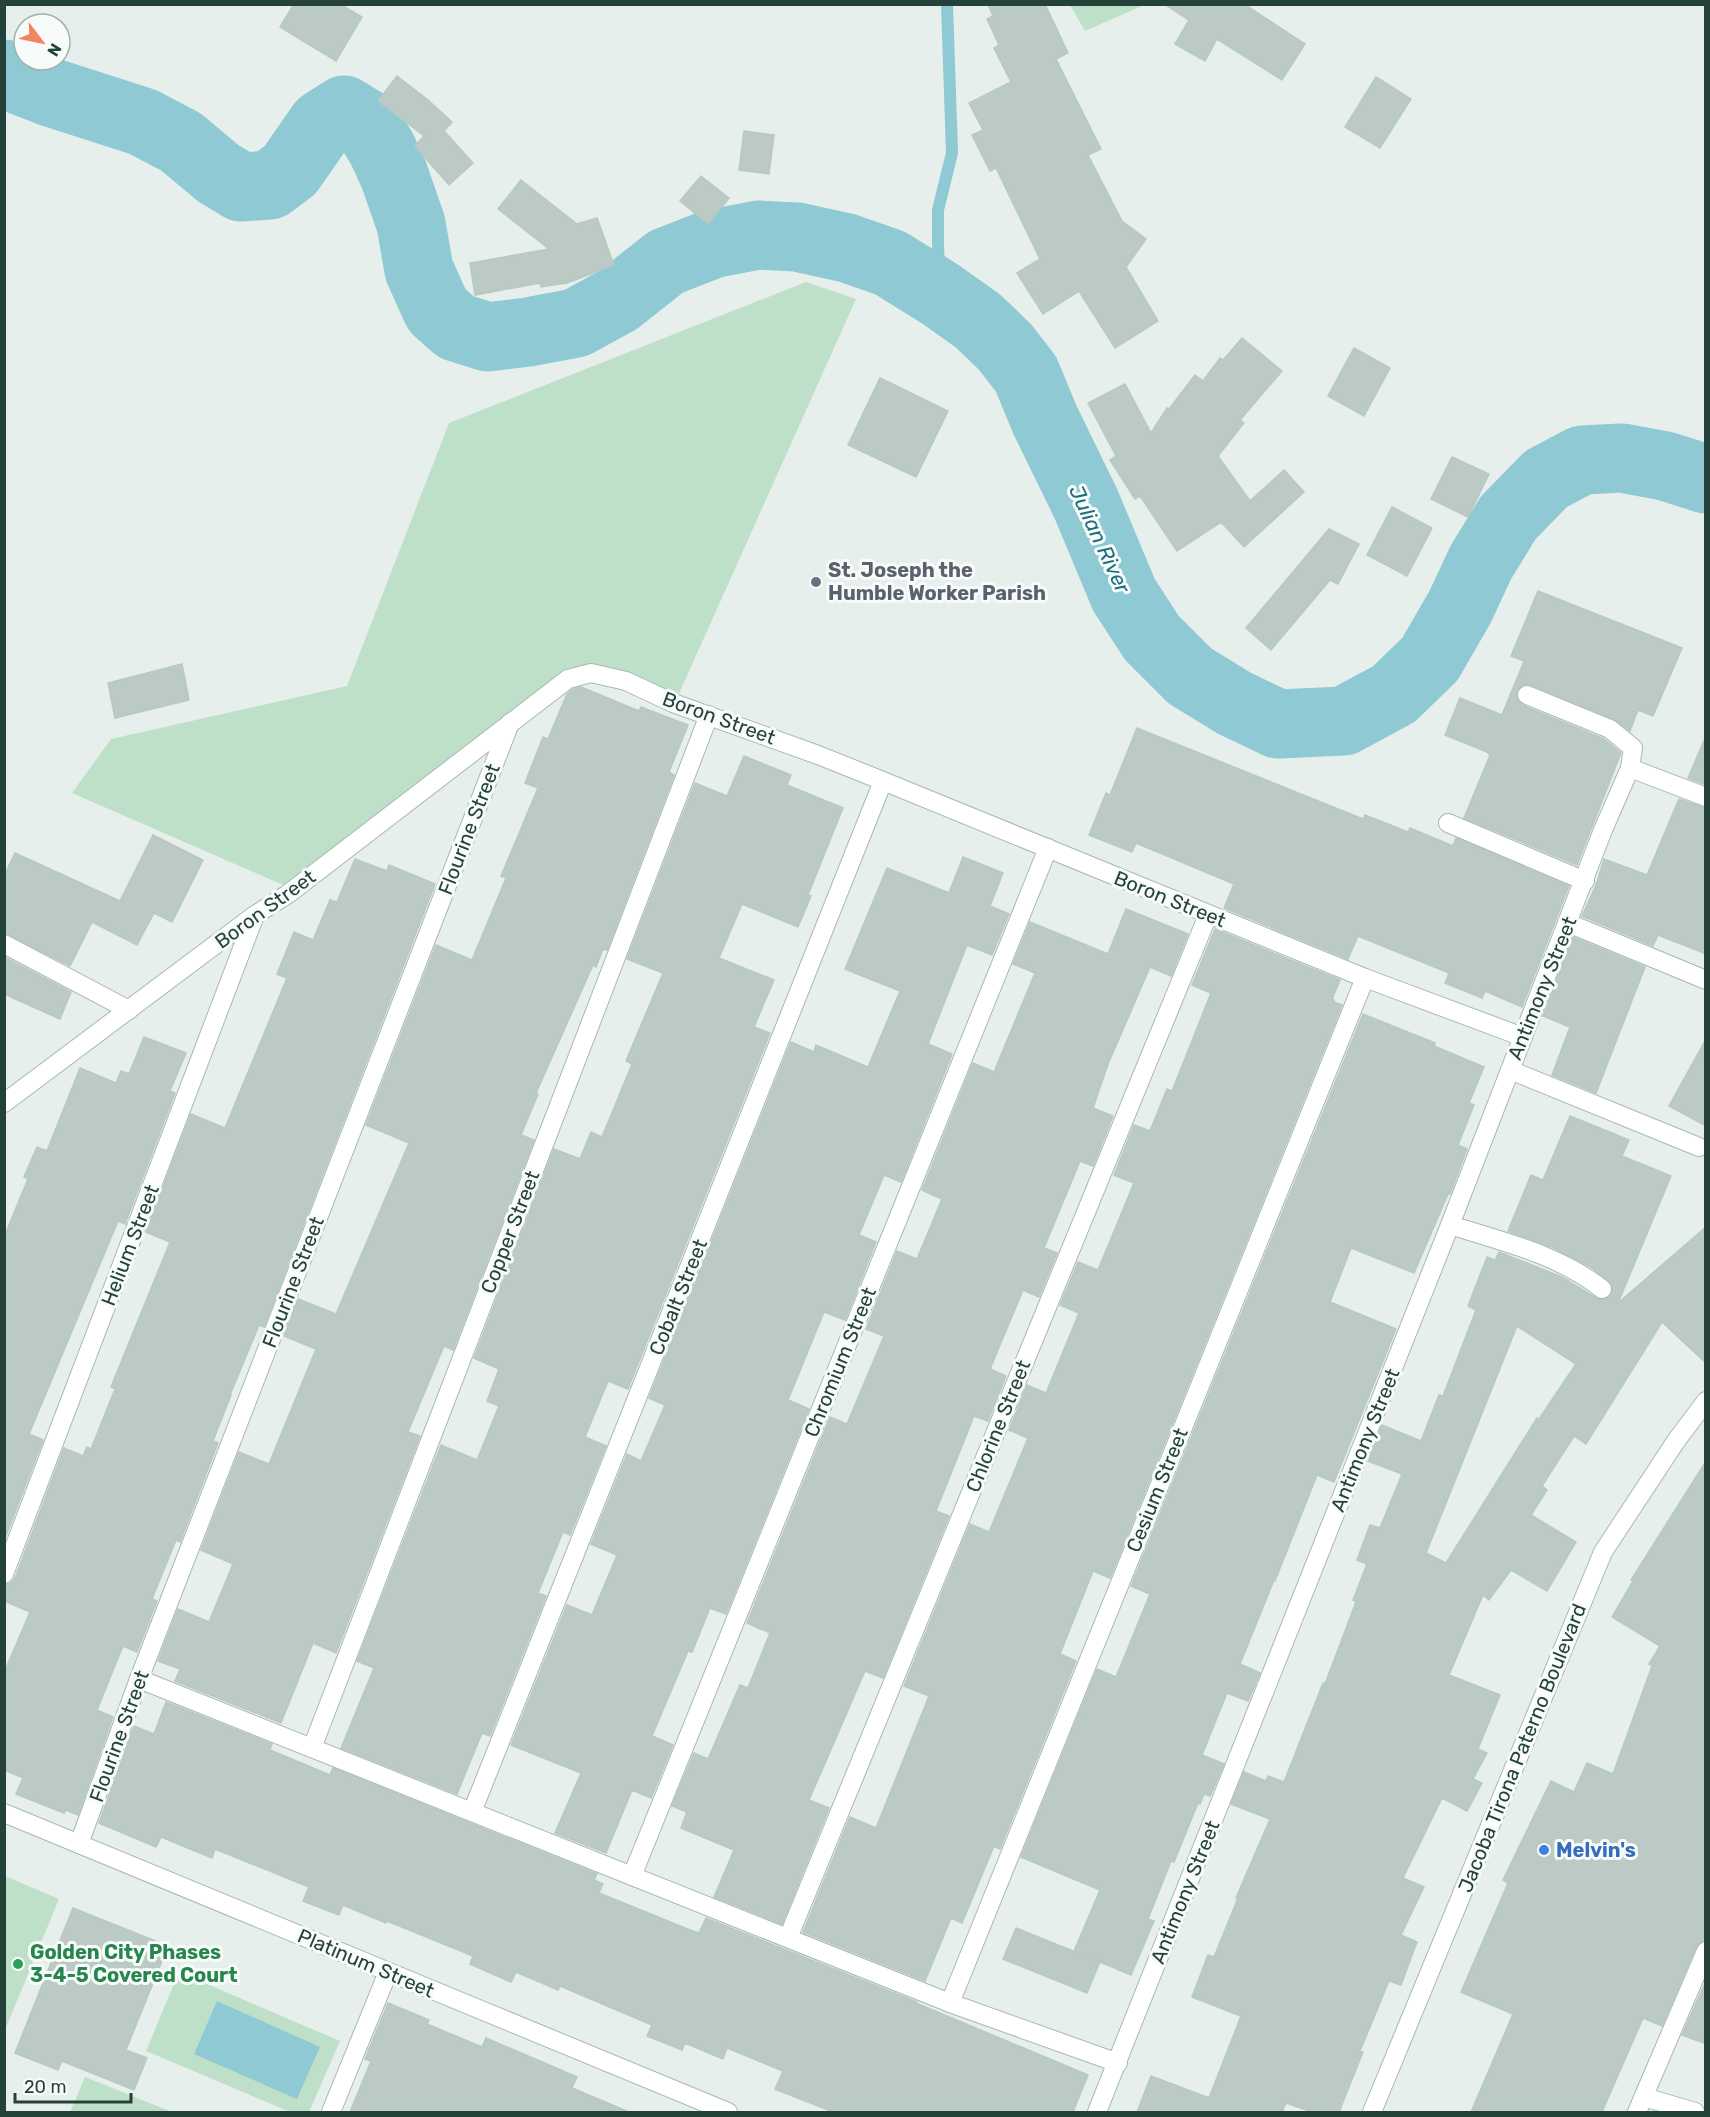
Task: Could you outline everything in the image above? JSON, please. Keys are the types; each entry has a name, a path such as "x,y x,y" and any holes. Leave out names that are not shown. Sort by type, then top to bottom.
{"street":[{"name":"Boron Street","path":"4,1103 255,915 288,894 568,679 591,673 626,681 673,703 884,781 1365,978 1523,1037"},
{"path":"1527,695 1610,729 1633,748 1630,768 1706,797"},
{"name":"Copper Street","path":"312,1748 709,715"},
{"name":"Flourine Street","path":"79,1844 139,1679 511,722"},
{"name":"Antimony Street","path":"1098,2112 1450,1225 1603,830 1630,768"},
{"name":"Cobalt Street","path":"472,1812 884,781"},
{"path":"1448,823 1585,881"},
{"name":"Chromium Street","path":"632,1876 1048,848"},
{"name":"Helium Street","path":"4,1574 255,915"},
{"name":"Chlorine Street","path":"788,1938 1208,915"},
{"path":"1568,923 1706,980"},
{"path":"4,944 129,1010"},
{"name":"Cesium Street","path":"950,2003 1365,978"},
{"path":"1510,1070 1699,1148"},
{"path":"1450,1225 1535,1253 1569,1268 1602,1289"},
{"name":"Jacoba Tirona Paterno Boulevard","path":"1372,2112 1603,1552 1676,1441 1706,1401"},
{"path":"139,1679 950,2003 1118,2063"},
{"name":"Platinum Street","path":"4,1812 728,2112"},
{"path":"1695,2112 1641,2105 1706,1951"},
{"path":"331,2112 388,1972"}],"green space":[{"path":"1070,5 1144,5 1085,31"},
{"path":"806,282 856,299 677,698 592,670 290,888 72,793 111,739 347,686 449,423"},
{"name":"Golden City Phases 3-4-5 Covered Court","path":"5,1876 59,1899 5,2030"},
{"path":"179,1972 340,2041 309,2112 290,2112 146,2051"},
{"path":"85,2077 172,2112 70,2112"}],"water":[{"path":"217,2001 320,2047 297,2099 194,2054"}],"building":[{"path":"294,4 340,4 362,17 336,61 280,27"},
{"path":"988,4 1045,4 1068,53 1056,59 1101,149 1088,155 1122,221 1146,239 1126,267 1158,321 1115,348 1079,291 1043,314 1017,273 1040,259 996,168 990,171 972,135 983,130 969,103 1011,82 994,48 999,45 987,19 993,16"},
{"path":"1164,4 1244,4 1305,44 1282,80 1217,39 1205,61 1175,44 1189,20"},
{"path":"397,76 452,122 444,131 473,163 449,185 415,146 424,136 378,101"},
{"path":"1376,77 1411,99 1380,148 1345,127"},
{"path":"744,131 774,135 769,174 739,170"},
{"path":"701,176 729,198 708,224 680,201"},
{"path":"521,180 577,224 597,218 614,265 567,283 541,287 540,283 475,295 470,263 549,249 498,209"},
{"path":"1242,338 1282,371 1240,420 1244,423 1218,456 1250,501 1284,470 1304,492 1244,547 1221,522 1177,551 1140,496 1135,499 1110,460 1116,456 1088,403 1125,384 1151,433 1167,408 1169,409 1195,375 1203,381 1220,358 1223,360"},
{"path":"1354,348 1390,368 1364,416 1328,396"},
{"path":"880,378 948,411 916,477 848,445"},
{"path":"1452,457 1489,474 1468,517 1431,499"},
{"path":"1392,507 1432,528 1407,576 1367,555"},
{"path":"1329,529 1359,544 1338,584 1330,580 1271,650 1246,628"},
{"path":"1538,591 1682,648 1653,716 1638,710 1630,731 1614,719 1531,685 1525,684 1517,690 1516,697 1522,705 1604,739 1621,753 1577,865 1464,818 1490,755 1445,735 1460,698 1502,715 1524,661 1511,656"},
{"path":"182,664 189,700 115,718 108,683"},
{"path":"581,687 639,711 641,707 688,725 669,772 674,775 607,950 603,949 596,967 593,965 536,1093 538,1094 521,1135 534,1140 453,1350 444,1346 408,1432 420,1436 336,1653 313,1643 281,1723 175,1681 180,1669 158,1661 178,1609 209,1622 233,1564 201,1550 239,1452 269,1464 316,1349 284,1336 298,1299 336,1314 409,1143 366,1125 436,945 472,960 506,878 501,876 538,788 525,783 543,737 548,739 567,694"},
{"path":"1137,728 1363,819 1365,815 1408,832 1410,828 1453,846 1456,838 1569,886 1522,1007 1485,991 1482,998 1445,983 1449,973 1358,936 1348,959 1224,908 1234,884 1136,843 1132,852 1089,835 1106,793 1110,795"},
{"path":"1706,736 1706,785 1688,778"},
{"path":"744,756 791,775 787,785 843,808 808,895 811,896 798,927 742,904 719,958 774,980 754,1027 770,1033 628,1389 608,1381 585,1437 606,1446 570,1535 563,1532 538,1593 546,1596 490,1736 482,1733 457,1794 341,1748 374,1668 357,1661 441,1445 477,1460 499,1406 487,1401 499,1369 474,1358 554,1149 580,1159 591,1132 602,1137 632,1064 626,1061 663,973 627,959 695,783 727,796"},
{"path":"1679,799 1706,808 1706,954 1658,935 1653,946 1582,916 1596,885 1604,859 1647,875"},
{"path":"153,835 203,860 172,922 154,913 137,945 92,922 70,966 4,933 4,876 15,853 120,901"},
{"path":"963,857 1003,873 990,906 1009,914 992,955 967,945 928,1044 952,1054 901,1182 884,1175 859,1235 876,1242 845,1320 824,1312 788,1400 809,1409 726,1614 710,1608 692,1652 688,1651 652,1736 673,1745 651,1798 632,1790 606,1853 555,1833 581,1773 511,1745 567,1605 592,1615 617,1555 591,1544 627,1454 641,1461 665,1405 649,1398 791,1042 814,1052 816,1045 868,1067 900,991 845,969 887,868 949,893"},
{"path":"355,859 387,871 389,865 435,884 264,1327 259,1325 230,1395 213,1441 218,1443 180,1542 176,1540 152,1599 157,1601 137,1652 123,1646 97,1710 113,1717 78,1815 66,1810 64,1813 16,1794 23,1778 4,1770 4,1673 30,1612 4,1601 4,1585 11,1583 15,1578 64,1448 83,1456 87,1447 91,1449 115,1389 111,1387 170,1242 146,1232 191,1114 225,1128 287,978 277,974 294,932 313,940 330,900 337,902"},
{"path":"1126,909 1188,934 1171,976 1150,967 1108,1064 1093,1108 1113,1116 1093,1166 1080,1161 1044,1248 1057,1253 1039,1297 1023,1290 990,1369 1006,1376 988,1421 974,1416 936,1511 949,1516 883,1678 865,1671 809,1800 829,1808 782,1924 714,1897 734,1850 681,1828 687,1812 672,1806 694,1753 708,1759 740,1685 748,1688 770,1633 747,1623 830,1417 847,1424 884,1336 866,1329 897,1251 917,1259 942,1199 922,1190 973,1063 994,1072 1035,973 1013,964 1030,922 1108,954"},
{"path":"1215,929 1340,980 1332,999 1342,1005 1110,1578 1093,1571 1060,1654 1076,1661 1000,1849 994,1846 962,1923 951,1918 925,1981 803,1932 850,1817 876,1828 929,1696 904,1686 970,1524 989,1532 1028,1438 1009,1430 1027,1385 1046,1393 1079,1313 1060,1305 1078,1262 1098,1270 1134,1183 1114,1175 1134,1125 1150,1131 1167,1089 1172,1091 1211,993 1192,985"},
{"path":"1573,937 1645,967 1596,1093 1552,1075 1570,1027 1543,1016"},
{"path":"4,957 71,992 60,1019 4,994"},
{"path":"1363,1014 1435,1043 1434,1046 1484,1067 1469,1103 1474,1105 1458,1145 1467,1149 1450,1194 1448,1194 1414,1273 1351,1248 1330,1302 1396,1329 1334,1482 1317,1475 1240,1664 1260,1673 1248,1701 1227,1693 1202,1755 1224,1764 1210,1796 1204,1794 1200,1804 1198,1803 1174,1862 1171,1861 1148,1919 1154,1921 1131,1975 1074,1951 1100,1890 1021,1857 1097,1669 1116,1677 1150,1594 1131,1586"},
{"path":"144,1037 186,1053 170,1091 175,1093 125,1224 118,1221 29,1434 43,1440 4,1541 4,1237 28,1179 24,1177 37,1147 47,1151 80,1068 116,1083 121,1071 129,1074"},
{"path":"1706,1039 1706,1126 1669,1106"},
{"path":"1570,1116 1629,1140 1622,1156 1671,1176 1618,1303 1706,1227 1706,1363 1662,1322 1586,1444 1574,1436 1542,1486 1547,1490 1531,1515 1576,1542 1547,1591 1511,1570 1489,1600 1483,1595 1449,1675 1500,1695 1478,1749 1487,1753 1473,1779 1482,1783 1467,1811 1442,1798 1403,1878 1424,1887 1401,1935 1417,1942 1401,1985 1389,1981 1360,2051 1363,2052 1339,2112 1312,2112 1286,2103 1282,2112 1137,2112 1151,2076 1209,2098 1241,2016 1192,1997 1208,1955 1214,1957 1270,1819 1231,1804 1244,1772 1266,1781 1268,1776 1284,1782 1323,1683 1325,1684 1356,1602 1353,1600 1367,1564 1357,1560 1370,1525 1380,1528 1402,1474 1368,1461 1382,1425 1421,1441 1439,1395 1443,1396 1476,1310 1468,1306 1487,1257 1495,1260 1499,1252 1562,1277 1596,1298 1606,1299 1611,1295 1612,1284 1591,1267 1554,1248 1508,1231 1531,1175 1543,1180","holes":["1517,1326 1576,1364 1539,1419 1537,1418 1446,1563 1426,1553"]},
{"path":"1706,1461 1706,1940 1700,1942 1696,1947 1662,2026 1643,2018 1602,2112 1471,2112 1513,2014 1461,1992 1508,1883 1503,1880 1551,1781 1574,1792 1587,1763 1613,1774 1652,1666 1649,1664 1660,1646 1612,1617 1633,1581 1631,1580"},
{"path":"166,1702 272,1744 270,1750 330,1775 333,1768 597,1874 594,1880 603,1884 599,1893 690,1930 699,1933 706,1918 917,2002 1088,2075 1073,2112 833,2112 775,2089 783,2071 727,2048 723,2059 685,2043 682,2050 647,2036 652,2025 560,1986 558,1990 516,1972 511,1982 470,1964 473,1956 387,1921 386,1923 343,1905 339,1915 303,1901 309,1887 215,1849 212,1858 161,1837 156,1847 99,1823 134,1726 154,1734"},
{"path":"73,1908 168,1946 126,2050 147,2058 134,2090 62,2061 58,2070 15,2053"},
{"path":"1016,1928 1100,1962 1087,1993 1003,1959"},
{"path":"1706,1981 1706,2044 1682,2035"},
{"path":"388,2003 429,2020 427,2024 482,2047 486,2038 577,2077 572,2088 629,2112 350,2112 371,2061 365,2059"}],"waterway":[{"path":"940,294 938,210 952,153 947,4"},
{"name":"Julian River","path":"4,74 53,93 143,122 181,142 218,173 241,187 270,185 290,170 322,124 344,110 367,124 382,149 394,175 411,224 419,270 437,310 456,327 488,337 576,323 618,300 666,262 712,244 758,235 797,237 847,248 890,263 978,321 1005,347 1026,374 1045,420 1086,504 1124,595 1152,638 1190,676 1234,703 1278,724 1344,721 1394,694 1430,659 1460,607 1481,562 1508,518 1546,479 1582,460 1622,458 1665,466 1706,479"}],"place":[{"name":"St. Joseph the Humble Worker Parish","path":"816,582"},
{"name":"Melvin's","path":"1544,1850"},
{"name":"Golden City Phases 3-4-5 Covered Court","path":"18,1964"}]}
